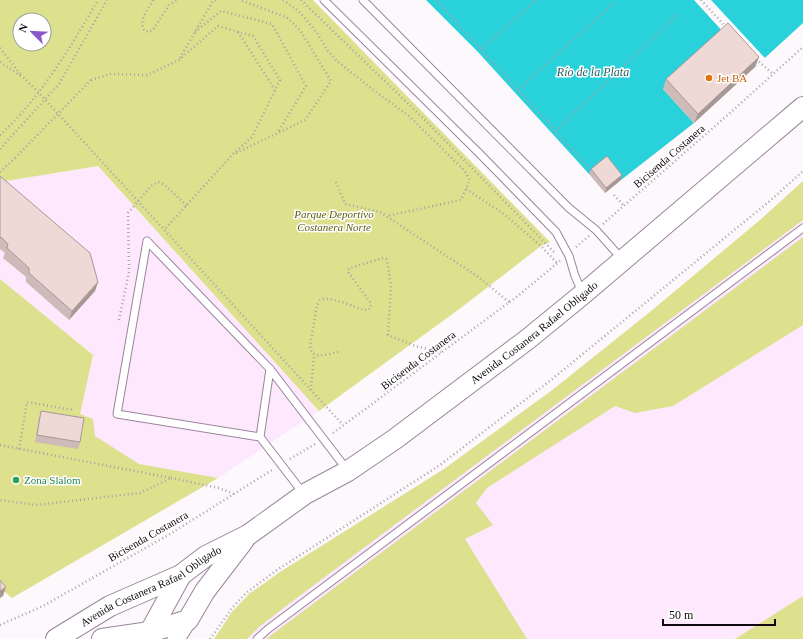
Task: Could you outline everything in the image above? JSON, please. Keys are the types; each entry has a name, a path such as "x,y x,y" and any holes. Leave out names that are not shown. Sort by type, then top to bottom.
{"main road":[{"name":"Avenida Costanera Rafael Obligado","path":"56,639 110,606 180,576 206,556 248,535 305,494 348,471 437,409 528,339 583,294 803,108"},
{"name":"Avenida Costanera Rafael Obligado","path":"188,620 205,591 248,535"},
{"path":"148,636 180,576"},
{"path":"102,639 148,636 188,620"}],"street":[{"path":"176,639 188,620"}],"lane":[{"path":"324,0 473,147 556,232 568,254 583,294"},
{"path":"363,0 569,208 596,230 623,261"},
{"path":"257,639 803,228"},
{"path":"305,494 260,436 117,414 147,241 270,369 348,471"},
{"path":"260,436 270,369"}],"path":[{"path":"0,135 39,93 98,0"},
{"path":"0,149 59,84 107,0"},
{"path":"153,0 143,17 143,29 148,32 154,30 169,5 177,0"},
{"path":"179,60 213,1 217,0"},
{"path":"233,154 305,120 331,81 300,30 286,17 240,0"},
{"path":"283,0 304,17 317,33 328,51 337,61 382,97 409,116 464,170 470,180 461,200 387,216"},
{"path":"301,0 425,120 555,254"},
{"path":"436,0 589,168"},
{"path":"481,49 536,0"},
{"path":"701,0 727,29"},
{"path":"518,90 615,2"},
{"path":"195,32 221,11 272,24 306,86 277,133"},
{"path":"556,131 679,14"},
{"path":"0,172 91,80 110,74 147,75 179,60 218,26 253,36 280,80 252,137 233,154 164,230"},
{"path":"238,32 275,90"},
{"name":"Bicisenda Costanera","path":"0,625 43,606 170,534 343,425 509,302 568,254 803,47"},
{"path":"0,48 24,78 45,99 343,425"},
{"path":"754,57 773,74"},
{"path":"0,62 24,78"},
{"path":"210,639 233,607 246,593 283,566 440,465 551,380 771,200 803,171"},
{"path":"336,182 345,204 380,212 387,216 477,276 509,302"},
{"path":"466,189 504,214 541,246 556,263"},
{"path":"614,195 624,206"},
{"path":"311,390 314,355 311,352 310,346 317,305 320,300 324,298 368,310 371,307 370,302 348,272 349,268 383,258 386,259 387,262 391,286 388,335 415,346 441,352"},
{"path":"314,355 338,352"},
{"path":"19,449 27,402 74,410"},
{"path":"0,446 171,478 219,488 235,494"},
{"path":"0,500 36,505 140,493 171,478"}],"shaded area":[{"path":"98,166 319,411 218,478 139,464 94,436 93,419 80,414 93,355 0,279 0,182"},
{"path":"803,181 803,639 214,639 232,612 249,594 280,572 444,469 551,391 650,312 760,220"}],"green space":[{"name":"Parque Deportivo Costanera Norte","path":"0,0 313,0 550,242 541,246 458,310 319,411 98,166 0,182"},
{"path":"803,181 803,220 286,606 259,627 247,639 214,639 232,612 249,594 280,572 444,469 551,391 650,312 760,220"},
{"path":"803,237 803,325 673,406 635,413 615,406 487,488 476,503 493,525 465,539 527,639 266,639"},
{"path":"0,279 93,355 80,414 93,419 95,436 139,464 218,478 12,598 0,588"},
{"path":"803,596 803,639 735,639"}],"water":[{"name":"Río de la Plata","path":"426,0 803,0 803,23 755,67 724,33 663,89 694,123 621,180 589,174 478,52"}],"pier":[{"path":"694,0 711,0 765,58 755,67"}],"building":[{"name":"Jet BA","path":"728,23 759,57 698,114 666,79"},
{"path":"607,156 622,175 606,188 591,169"},
{"path":"0,176 90,253 98,282 72,311 29,273 29,268 7,248 8,244 1,237 0,238"},
{"path":"41,411 84,418 80,442 37,435"},
{"path":"0,580 6,587 0,591"}],"place":[{"name":"Jet BA","path":"709,78"},
{"name":"Zona Slalom","path":"16,480"}]}
